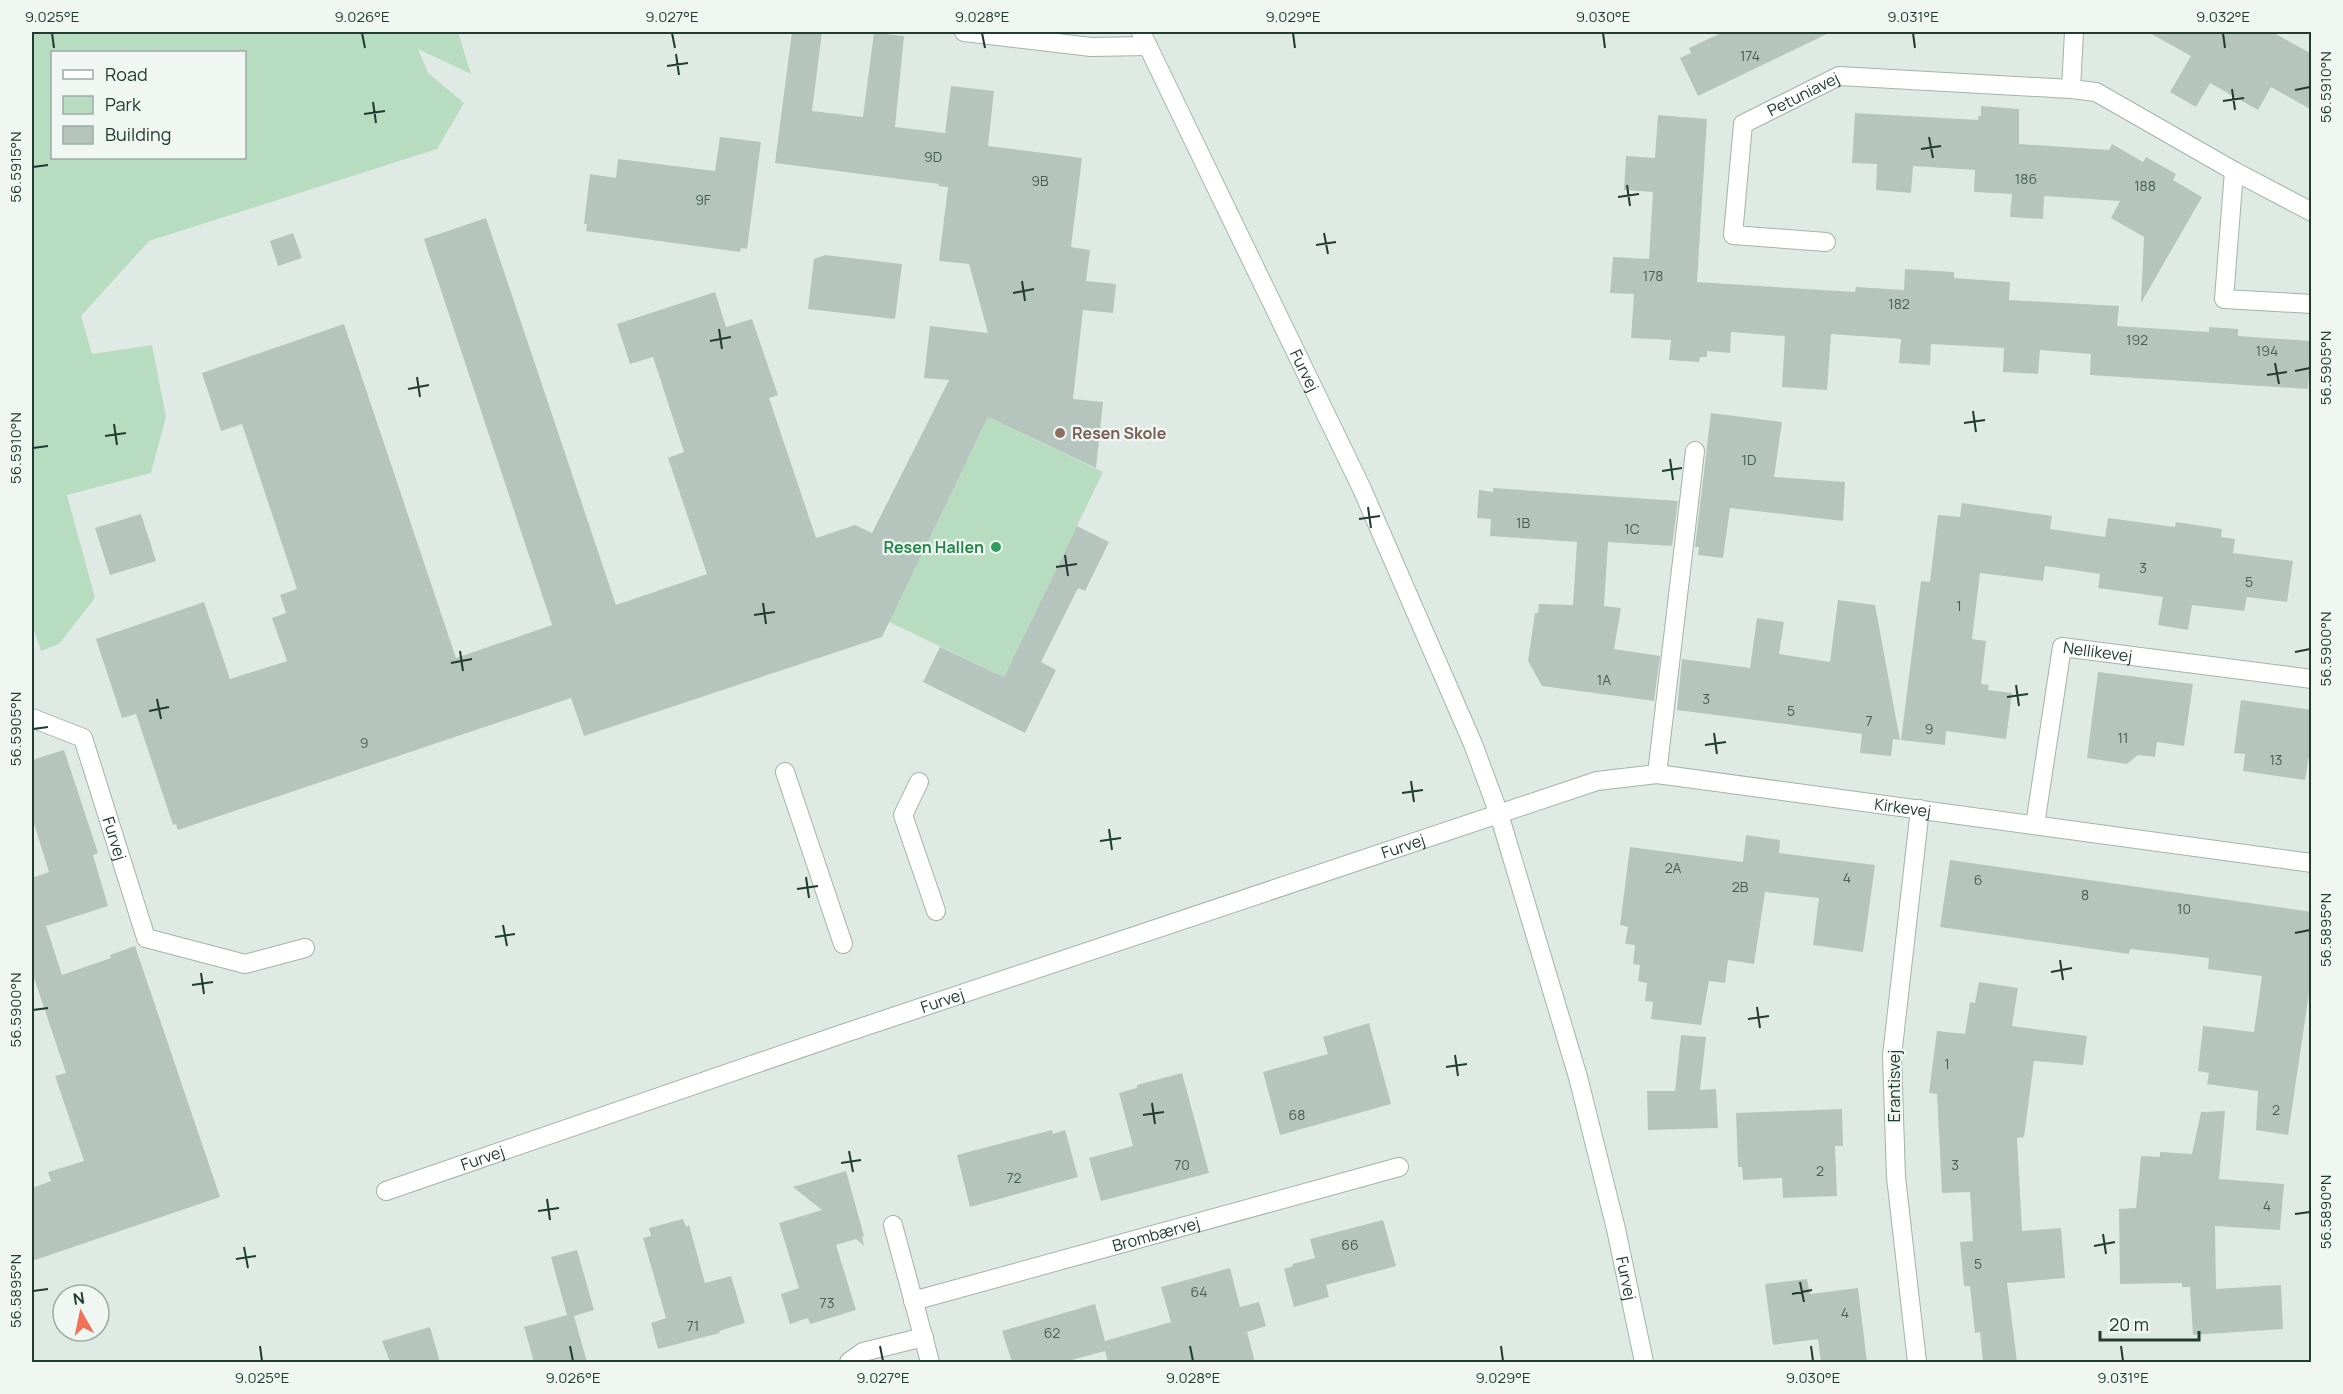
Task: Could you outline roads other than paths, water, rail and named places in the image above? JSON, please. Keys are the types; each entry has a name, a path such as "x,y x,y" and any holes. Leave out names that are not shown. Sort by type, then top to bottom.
{"street":[{"path":"963,32 1091,47 1145,39"},
{"path":"2071,89 2074,32"},
{"name":"Furvej","path":"1145,39 1362,489 1473,744 1499,814 1578,1077 1616,1229 1644,1362"},
{"name":"Petuniavej","path":"1826,242 1733,235 1743,124 1839,76 2096,92 2234,171 2312,212"},
{"path":"2234,171 2224,299 2312,304"},
{"path":"1657,774 1695,451"},
{"name":"Nellikevej","path":"2035,825 2062,647 2312,679"},
{"name":"Furvej","path":"32,718 83,738 146,938 245,964 305,948"},
{"path":"785,772 843,944"},
{"name":"Kirkevej","path":"1499,814 1596,781 1657,774 2312,863"},
{"path":"919,782 903,815 936,911"},
{"name":"Erantisvej","path":"1917,1362 1896,1176 1893,1056 1920,809"},
{"name":"Furvej","path":"386,1191 1499,814"},
{"name":"Brombærvej","path":"914,1301 1399,1167"},
{"path":"893,1225 930,1362"},
{"path":"849,1362 863,1353 924,1337"}],"place":[{"name":"Resen Skole","path":"1060,433"},
{"name":"Resen Hallen","path":"996,547"}]}
